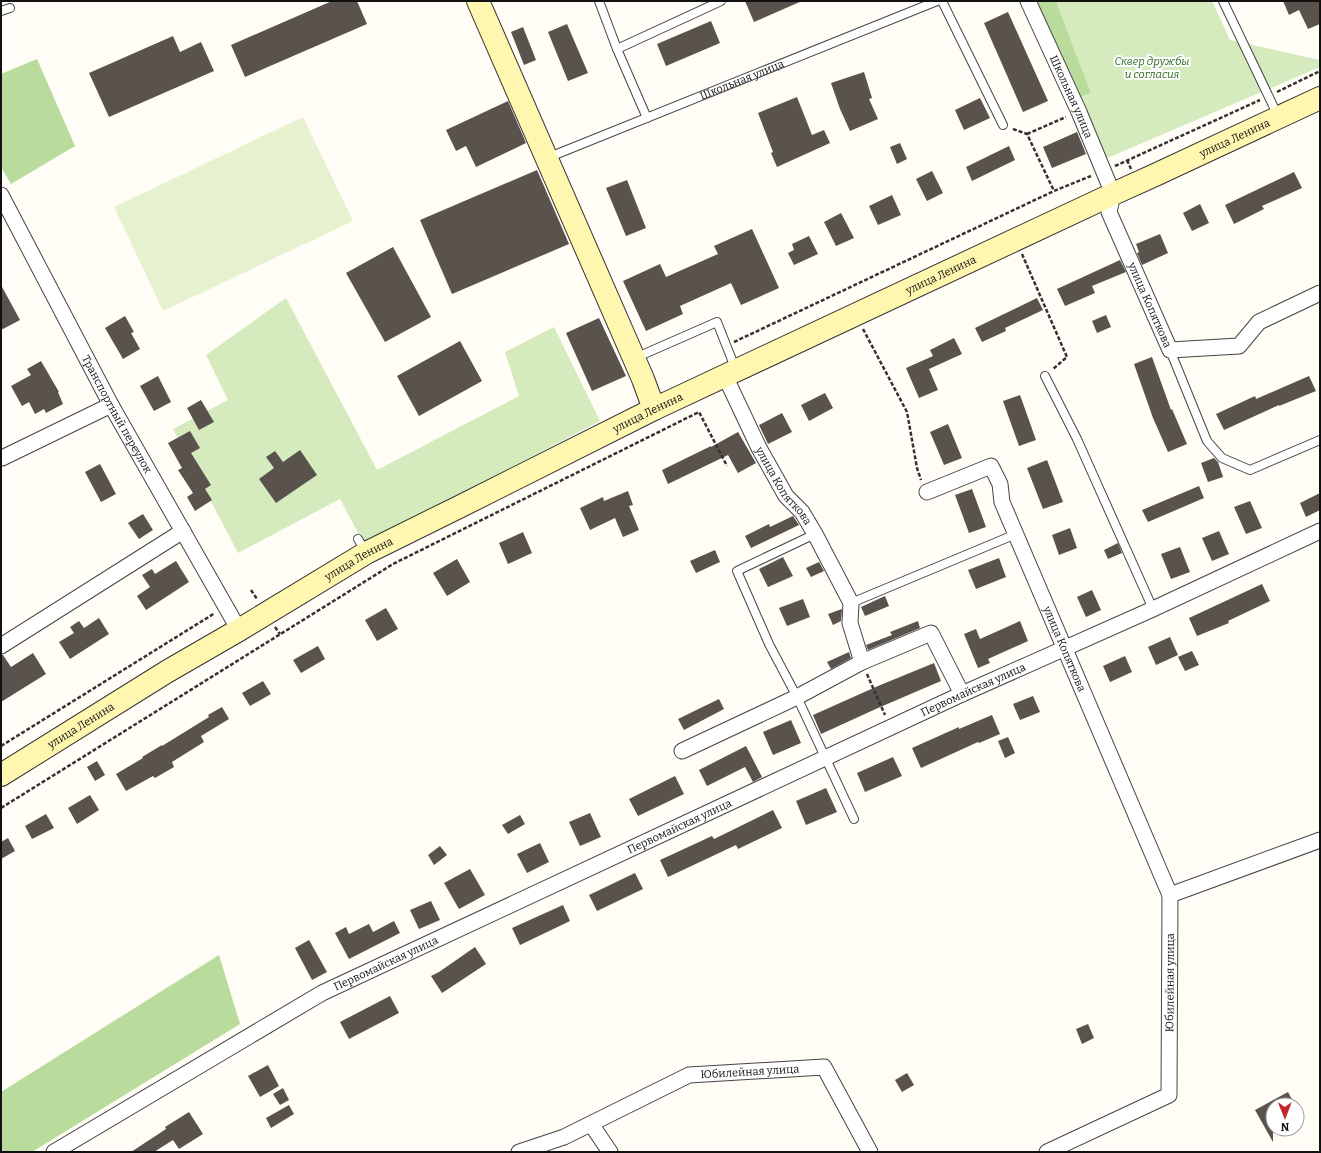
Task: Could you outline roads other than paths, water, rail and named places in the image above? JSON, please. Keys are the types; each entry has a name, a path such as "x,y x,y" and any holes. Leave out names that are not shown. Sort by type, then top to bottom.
{"main road":[{"path":"478,1 643,379 654,408"},
{"name":"улица Ленина","path":"1,775 168,671 239,630 362,546 466,504 654,408 1320,98"}],"street":[{"name":"Школьная улица","path":"1028,1 1079,112 1113,194"},
{"name":"улица Копяткова","path":"1113,194 1109,212 1170,350 1239,346 1259,322 1320,293"},
{"name":"Транспортный переулок","path":"1,196 111,404 239,630"},
{"name":"улица Копяткова","path":"731,373 759,448 786,496 802,512 851,603"},
{"path":"2,458 111,404"},
{"name":"улица Копяткова","path":"927,492 992,466 1000,484 1002,502 1170,895"},
{"path":"1,646 183,531"},
{"name":"Первомайская улица","path":"54,1152 322,993 962,694 1153,609 1320,531"},
{"path":"851,603 850,623 862,662"},
{"path":"682,751 797,697 862,662 932,633 962,694"},
{"path":"1170,895 1320,840"},
{"name":"Юбилейная улица","path":"1047,1152 1169,1095 1170,895"},
{"name":"Юбилейная улица","path":"519,1152 564,1137 689,1075 824,1067 870,1152"},
{"path":"591,1124 610,1152"}],"lane":[{"path":"600,1 617,49 647,118"},
{"path":"617,49 721,1"},
{"name":"Школьная улица","path":"547,158 937,1"},
{"path":"942,1 1003,125"},
{"path":"1224,1 1278,117"},
{"path":"1,12 10,8"},
{"path":"633,358 717,322 727,346 731,373"},
{"path":"1170,350 1207,440 1222,458 1250,470 1320,440"},
{"path":"1045,376 1077,439 1153,609"},
{"path":"815,534 738,571 769,644 797,697 854,819"},
{"path":"851,603 1016,534"}],"park label":[{"name":"Сквер дружбы и согласия","path":"1152,67"}]}
